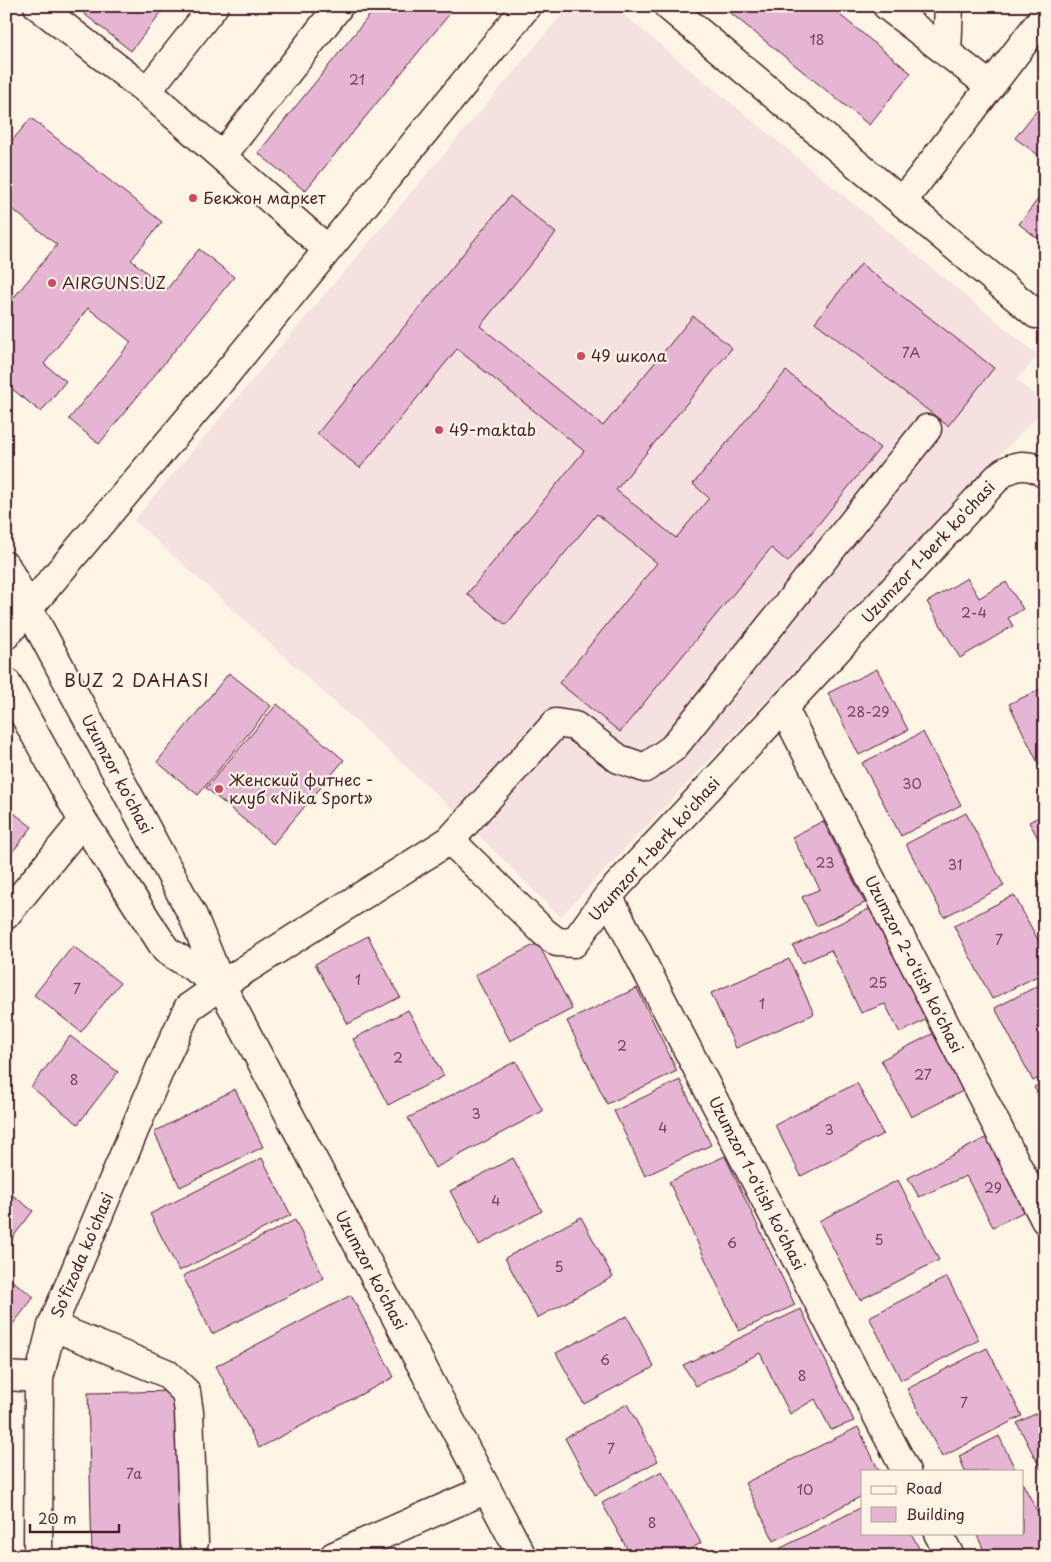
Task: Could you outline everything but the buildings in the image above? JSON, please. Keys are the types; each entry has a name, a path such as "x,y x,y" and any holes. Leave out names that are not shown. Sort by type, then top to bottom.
{"street":[{"path":"38,6 147,91 326,250"},
{"path":"147,91 214,6"},
{"path":"222,156 339,6"},
{"path":"6,635 218,384 527,6"},
{"path":"668,6 1036,314 1045,314"},
{"path":"887,6 990,86"},
{"path":"947,52 949,6"},
{"path":"902,202 1044,16"},
{"path":"221,985 450,840 556,723 575,726 619,759 645,768 673,748 927,429"},
{"name":"Uzumzor 1-berk ko'chasi","path":"450,840 545,933 557,942 574,943 608,896 1004,471 1024,466 1039,470 1045,474"},
{"name":"Uzumzor ko'chasi","path":"6,566 193,916 221,985 522,1556"},
{"name":"Uzumzor ko'chasi","path":"6,682 83,821 166,950 221,985"},
{"name":"Uzumzor 2-o'tish ko'chasi","path":"783,707 1045,1220"},
{"path":"6,915 83,821"},
{"name":"Uzumzor 1-o'tish ko'chasi","path":"608,896 905,1470"},
{"name":"So'fizoda ko'chasi","path":"38,1556 39,1378 52,1326 188,1008 221,985"},
{"path":"52,1326 166,1373 186,1392 189,1412 194,1542"},
{"path":"6,1376 39,1378"},
{"path":"334,1556 487,1489"},
{"path":"939,1534 950,1556"}],"shaded area":[{"name":"49-maktab","path":"569,6 613,6 1038,355 1017,380 1045,404 1045,408 560,917 458,814 134,520"}],"place":[{"name":"Бекжон маркет","path":"193,198"},
{"name":"AIRGUNS.UZ","path":"52,283"},
{"name":"49 школа","path":"581,356"},
{"name":"49-maktab","path":"439,430"},
{"name":"Женский фитнес - клуб «Nika Sport»","path":"219,789"}],"district":[{"name":"BUZ 2 DAHASI","path":"137,681"}]}
